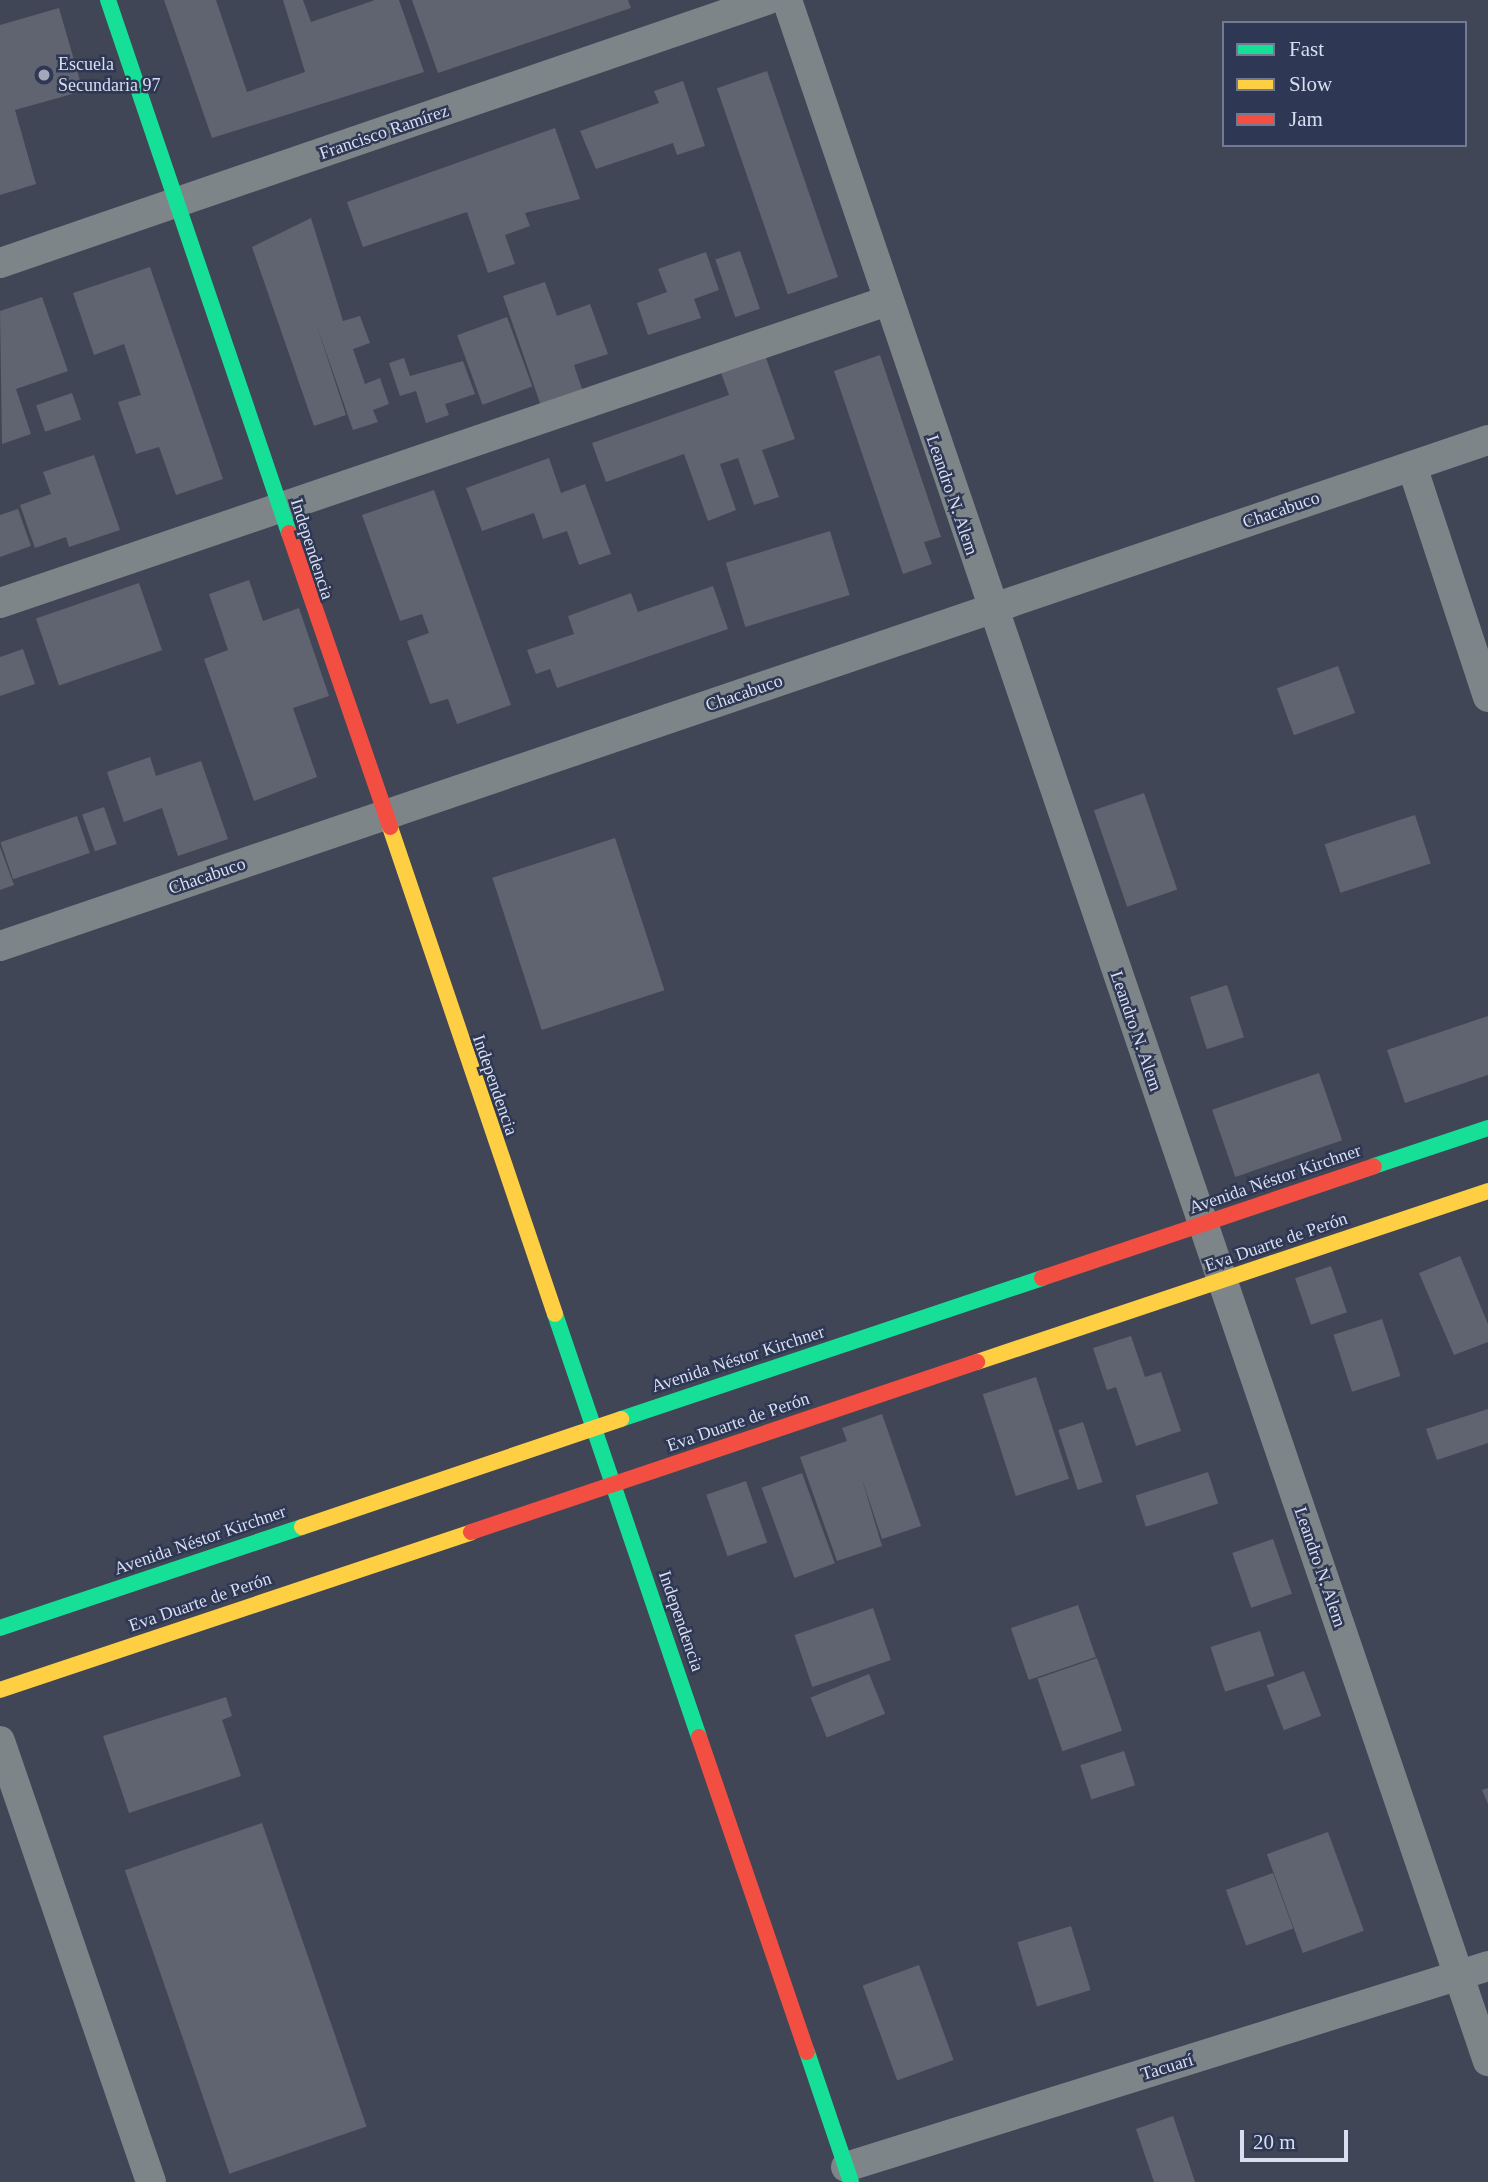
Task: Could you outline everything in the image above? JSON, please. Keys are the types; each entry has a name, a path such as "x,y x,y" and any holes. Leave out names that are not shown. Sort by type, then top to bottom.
{"street":[{"name":"Independencia","path":"108,0 382,818 595,1427 848,2175"},
{"name":"Francisco Ramírez","path":"0,263 767,0"},
{"name":"Leandro N. Alem","path":"787,0 990,609 1488,2061"},
{"path":"0,603 887,301"},
{"name":"Chacabuco","path":"0,946 1488,440"},
{"path":"1412,466 1488,697"},
{"name":"Avenida Néstor Kirchner","path":"0,1628 1488,1128"},
{"name":"Eva Duarte de Perón","path":"0,1690 1488,1191"},
{"path":"0,1741 151,2182"},
{"name":"Tacuarí","path":"848,2175 1488,1966"}],"building":[{"path":"164,0 216,0 247,92 305,72 283,0 303,0 311,22 375,0 399,0 424,72 212,138"},
{"path":"412,0 628,0 631,8 438,73"},
{"path":"59,8 83,91 15,110 36,184 0,195 0,25"},
{"path":"767,71 838,277 788,294 717,88"},
{"path":"683,81 705,146 677,155 673,143 596,169 580,131 659,103 654,91"},
{"path":"555,128 580,199 525,213 530,226 505,235 515,264 488,273 467,212 363,247 347,202"},
{"path":"311,218 343,321 360,316 370,343 353,349 365,384 380,378 389,404 373,410 378,422 353,430 316,323 346,415 314,426 252,247"},
{"path":"740,251 760,309 735,317 715,259"},
{"path":"706,252 719,290 694,299 701,318 648,335 637,303 667,292 658,269"},
{"path":"150,267 223,479 176,495 159,447 136,454 118,402 141,395 124,344 94,355 73,293"},
{"path":"545,282 557,316 590,304 608,354 574,365 583,392 541,406 503,296"},
{"path":"42,297 68,371 16,389 31,434 2,444 0,311"},
{"path":"507,317 532,387 483,405 457,335"},
{"path":"880,355 941,537 924,542 932,564 903,574 834,371"},
{"path":"404,358 410,376 463,361 475,394 445,404 449,415 426,423 416,391 400,396 389,363"},
{"path":"766,358 795,439 762,450 779,497 754,505 738,458 720,464 736,510 708,521 684,454 606,482 592,443 729,395 721,373"},
{"path":"72,393 81,419 45,432 36,405"},
{"path":"94,455 120,530 69,547 66,537 35,548 20,505 51,494 43,472"},
{"path":"549,458 561,493 585,484 611,554 579,565 567,531 543,539 534,513 482,531 466,488"},
{"path":"434,490 511,705 457,724 448,699 430,704 407,641 429,633 422,614 400,621 362,515"},
{"path":"18,509 31,546 0,557 0,515"},
{"path":"830,531 850,595 745,627 726,563"},
{"path":"249,580 263,621 299,608 329,696 293,708 317,777 254,801 204,659 228,650 209,594"},
{"path":"139,583 162,650 59,686 36,618"},
{"path":"713,586 728,629 557,688 550,669 536,674 527,650 574,634 568,616 631,593 638,612"},
{"path":"23,649 35,684 0,696 0,657"},
{"path":"1338,666 1355,713 1294,735 1277,688"},
{"path":"150,757 156,776 201,761 228,839 178,856 162,808 124,822 107,772"},
{"path":"1144,793 1177,889 1127,907 1094,810"},
{"path":"104,807 117,844 95,851 82,814"},
{"path":"1415,815 1431,864 1340,893 1325,844"},
{"path":"77,816 90,853 13,879 0,842"},
{"path":"615,838 664,990 542,1030 492,878"},
{"path":"0,847 14,885 0,890"},
{"path":"1227,985 1244,1037 1207,1049 1190,997"},
{"path":"1488,1016 1488,1075 1405,1103 1387,1050"},
{"path":"1319,1073 1342,1140 1235,1177 1212,1110"},
{"path":"1460,1256 1488,1324 1488,1342 1454,1355 1419,1273"},
{"path":"1331,1266 1347,1312 1311,1325 1295,1278"},
{"path":"1382,1319 1401,1376 1352,1392 1333,1335"},
{"path":"1131,1336 1145,1377 1161,1372 1181,1431 1136,1446 1116,1387 1107,1390 1093,1348"},
{"path":"1036,1377 1069,1479 1016,1496 983,1394"},
{"path":"1488,1409 1488,1443 1437,1460 1426,1429"},
{"path":"882,1414 921,1526 882,1539 861,1476 882,1546 837,1561 800,1457 847,1441 842,1428"},
{"path":"1083,1422 1102,1482 1078,1490 1058,1430"},
{"path":"1208,1472 1218,1503 1146,1527 1136,1495"},
{"path":"802,1473 835,1563 794,1578 762,1488"},
{"path":"746,1481 767,1542 727,1556 706,1495"},
{"path":"1273,1539 1292,1594 1251,1608 1232,1553"},
{"path":"1078,1605 1096,1657 1029,1680 1011,1628"},
{"path":"873,1608 891,1660 812,1687 795,1635"},
{"path":"1260,1631 1275,1676 1225,1692 1211,1647"},
{"path":"1097,1658 1122,1731 1063,1751 1037,1679"},
{"path":"1304,1671 1321,1716 1284,1730 1267,1685"},
{"path":"869,1674 885,1714 827,1737 811,1698"},
{"path":"226,1697 232,1716 222,1720 241,1776 129,1813 103,1736"},
{"path":"1124,1751 1135,1785 1091,1799 1080,1765"},
{"path":"1488,1788 1488,1804 1482,1790"},
{"path":"262,1823 367,2127 229,2174 125,1870"},
{"path":"1328,1832 1364,1931 1303,1953 1267,1854"},
{"path":"1273,1873 1293,1928 1246,1946 1226,1890"},
{"path":"1071,1926 1091,1990 1037,2006 1017,1942"},
{"path":"919,1965 954,2060 897,2080 863,1986"},
{"path":"1173,2116 1195,2182 1154,2182 1136,2129"}],"traffic: fast":[{"path":"108,0 289,533"},
{"path":"1374,1166 1488,1128"},
{"path":"621,1419 1042,1278"},
{"path":"555,1314 699,1737"},
{"path":"0,1628 302,1527"},
{"path":"807,2052 851,2182"}],"traffic: slow":[{"path":"390,827 555,1314"},
{"path":"977,1362 1488,1191"},
{"path":"302,1527 621,1419"},
{"path":"0,1690 471,1532"}],"traffic: jam":[{"path":"289,533 390,827"},
{"path":"1042,1278 1374,1166"},
{"path":"471,1532 977,1362"},
{"path":"699,1737 807,2052"}],"place":[{"name":"Escuela Secundaria 97","path":"44,75"}]}
